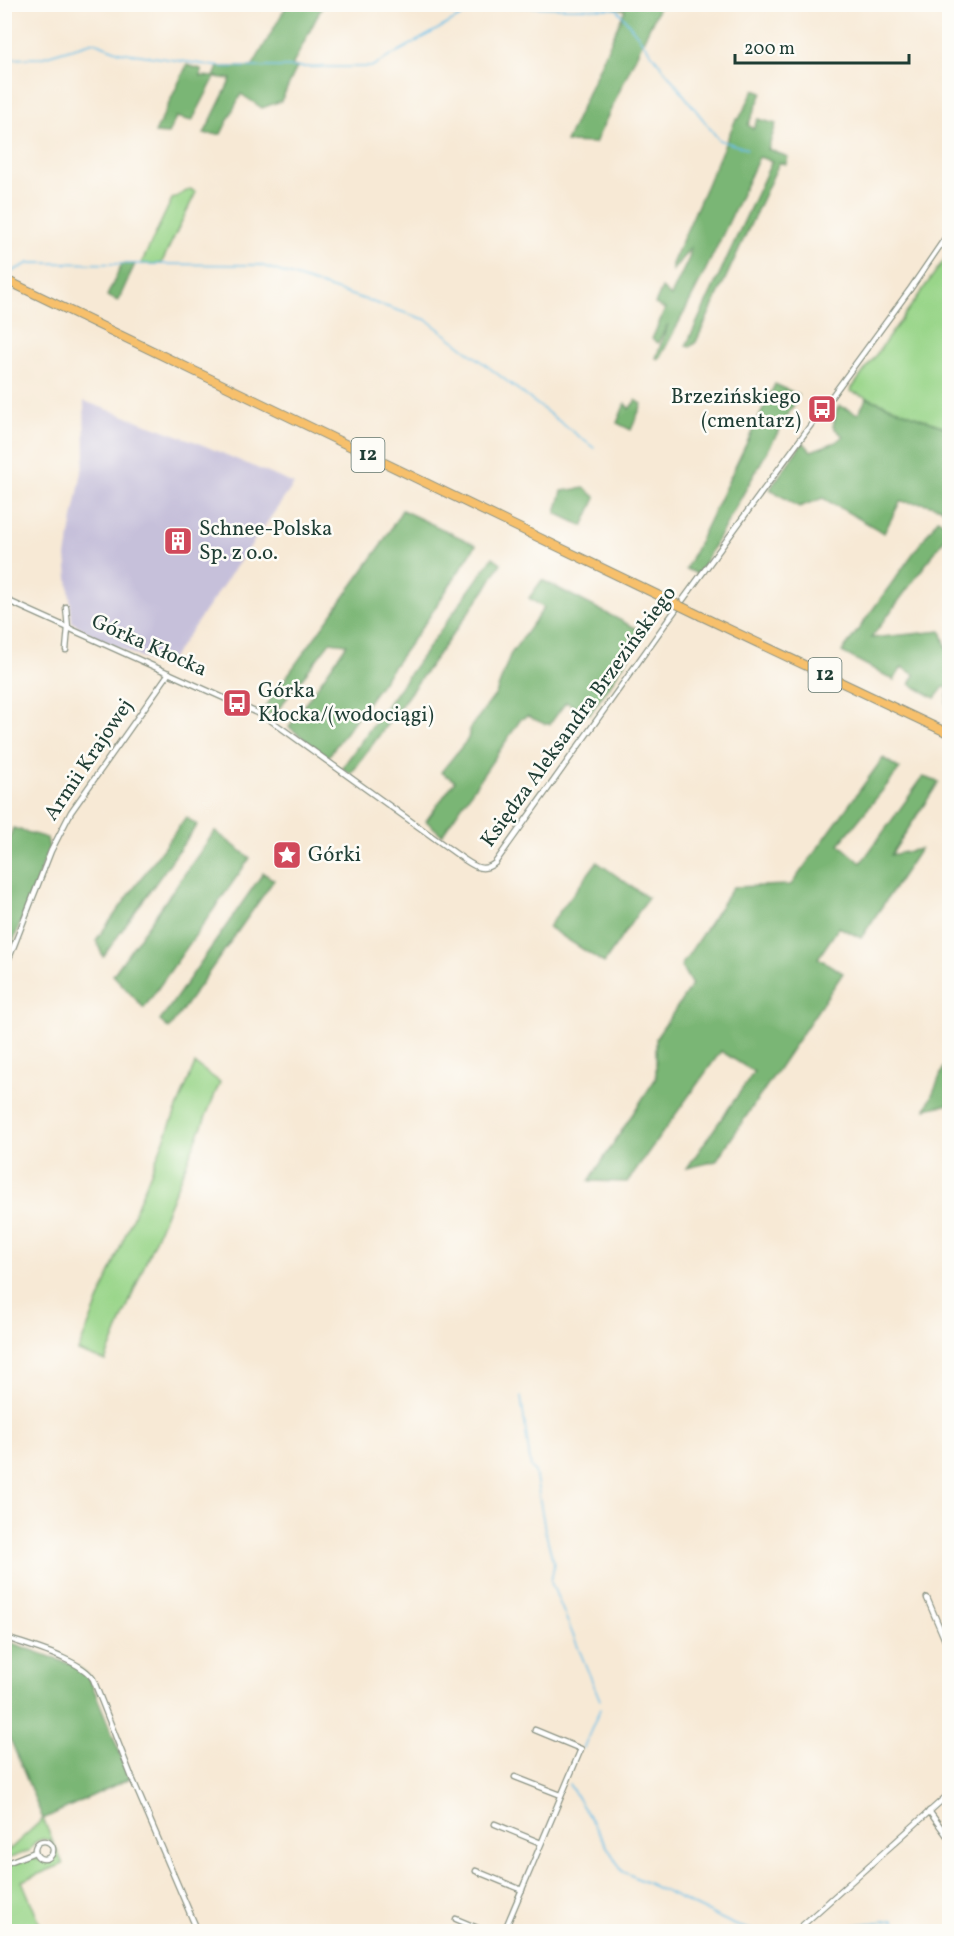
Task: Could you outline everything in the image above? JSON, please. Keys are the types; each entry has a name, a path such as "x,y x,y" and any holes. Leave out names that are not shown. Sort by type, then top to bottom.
{"main road":[{"path":"4,11 8,4"},
{"name":"12","path":"4,279 950,734"}],"street":[{"name":"Księdza Aleksandra Brzezińskiego","path":"485,868 495,863 950,231"},
{"name":"Górka Kłocka","path":"4,599 267,717 462,858 477,868 485,868"},
{"path":"66,608 68,628 66,650"},
{"name":"Armii Krajowej","path":"4,971 51,851 71,812 169,673"},
{"path":"927,1598 950,1652"},
{"path":"4,1637 77,1664 89,1672 198,1932"},
{"path":"504,1932 581,1749 535,1730"},
{"path":"515,1777 561,1795"},
{"path":"795,1932 950,1793"},
{"path":"929,1811 950,1840"},
{"path":"495,1824 541,1843"},
{"path":"42,1841 48,1842 52,1847 52,1853 46,1859 38,1857 35,1852 35,1846 42,1841"},
{"path":"4,1864 35,1852"},
{"path":"476,1871 522,1890"},
{"path":"456,1919 487,1932"}],"shaded area":[{"path":"84,401 196,442 294,484 165,668 97,638 72,622 66,556 85,455"}],"green space":[{"path":"287,5 323,5 292,66 297,67 281,101 262,108 241,94 221,134 204,134 231,79 215,77 192,121 176,117 168,134 155,133 187,65 201,69 201,76 214,77 218,67 252,67"},
{"path":"616,5 660,5 595,143 566,142 625,10 615,7"},
{"path":"754,90 762,93 748,125 753,129 758,119 776,124 768,149 788,157 786,164 779,163 696,342 690,347 686,346 772,161 759,157 686,309 659,359 656,358 668,324 658,343 652,339 665,309 655,304 662,288 671,296 689,258 691,247 672,271 672,264 736,119 739,119"},
{"path":"190,189 196,192 161,264 141,264 172,199"},
{"path":"949,253 949,429 850,391"},
{"path":"122,264 135,264 118,301 107,296"},
{"path":"775,384 799,395 698,574 686,569"},
{"path":"867,398 949,429 949,510 923,503 900,502 884,533 823,498 799,507 770,489 803,442 811,451 836,442 843,436 833,427 837,409 840,406 858,414"},
{"path":"636,400 642,404 631,430 617,423 625,403 629,409"},
{"path":"585,488 596,498 583,526 556,513 562,491"},
{"path":"402,510 476,545 427,620 328,757 289,727 347,644 330,642 273,716 266,713 264,708 380,547"},
{"path":"938,519 949,527 949,533 871,638 941,631 949,655 949,688 944,687 935,698 910,684 915,675 902,667 894,680 842,652"},
{"path":"493,557 501,563 485,590 351,774 342,768"},
{"path":"542,580 645,633 590,714 566,702 550,724 527,716 521,719 442,835 426,821 455,781 441,772 468,739 470,728 496,694 510,655 544,608 529,598"},
{"path":"949,688 949,706 946,704"},
{"path":"883,758 900,769 839,844 861,863 923,777 939,782 891,855 920,849 861,938 839,927 818,958 843,973 716,1161 687,1168 754,1072 721,1051 627,1182 589,1181 656,1078 656,1038 692,985 681,966 733,887 791,885"},
{"path":"186,817 197,825 103,957 96,940"},
{"path":"13,828 47,838 49,848 5,963 5,850"},
{"path":"215,831 250,858 144,1008 113,975"},
{"path":"597,862 648,898 604,963 548,927"},
{"path":"263,873 274,880 169,1029 160,1021"},
{"path":"949,1055 949,1104 926,1109"},
{"path":"195,1064 220,1082 105,1361 78,1351"},
{"path":"4,1640 78,1667 88,1675 130,1778 43,1819 5,1726"},
{"path":"43,1819 63,1864 22,1881 43,1931 5,1931 5,1867 30,1857 47,1861 52,1858 55,1851 50,1840 42,1839 35,1842 29,1851 5,1860 5,1841 9,1850"}],"waterway":[{"path":"4,59 40,58 94,42 120,52 222,67 371,67 479,6 617,9 719,140 747,149"},
{"path":"5,275 29,263 260,265 427,320 594,448"},
{"path":"521,1397 531,1468 535,1472 545,1530 554,1565 551,1582 600,1700"},
{"path":"583,1749 600,1709"},
{"path":"569,1784 622,1871 735,1925 758,1932"},
{"path":"808,1931 894,1920 900,1932"}],"place":[{"name":"Brzezińskiego (cmentarz)","path":"822,409"},
{"name":"Schnee-Polska Sp. z o.o.","path":"178,541"},
{"name":"Górka Kłocka/(wodociągi)","path":"237,703"},
{"name":"Górki","path":"287,855"}]}
